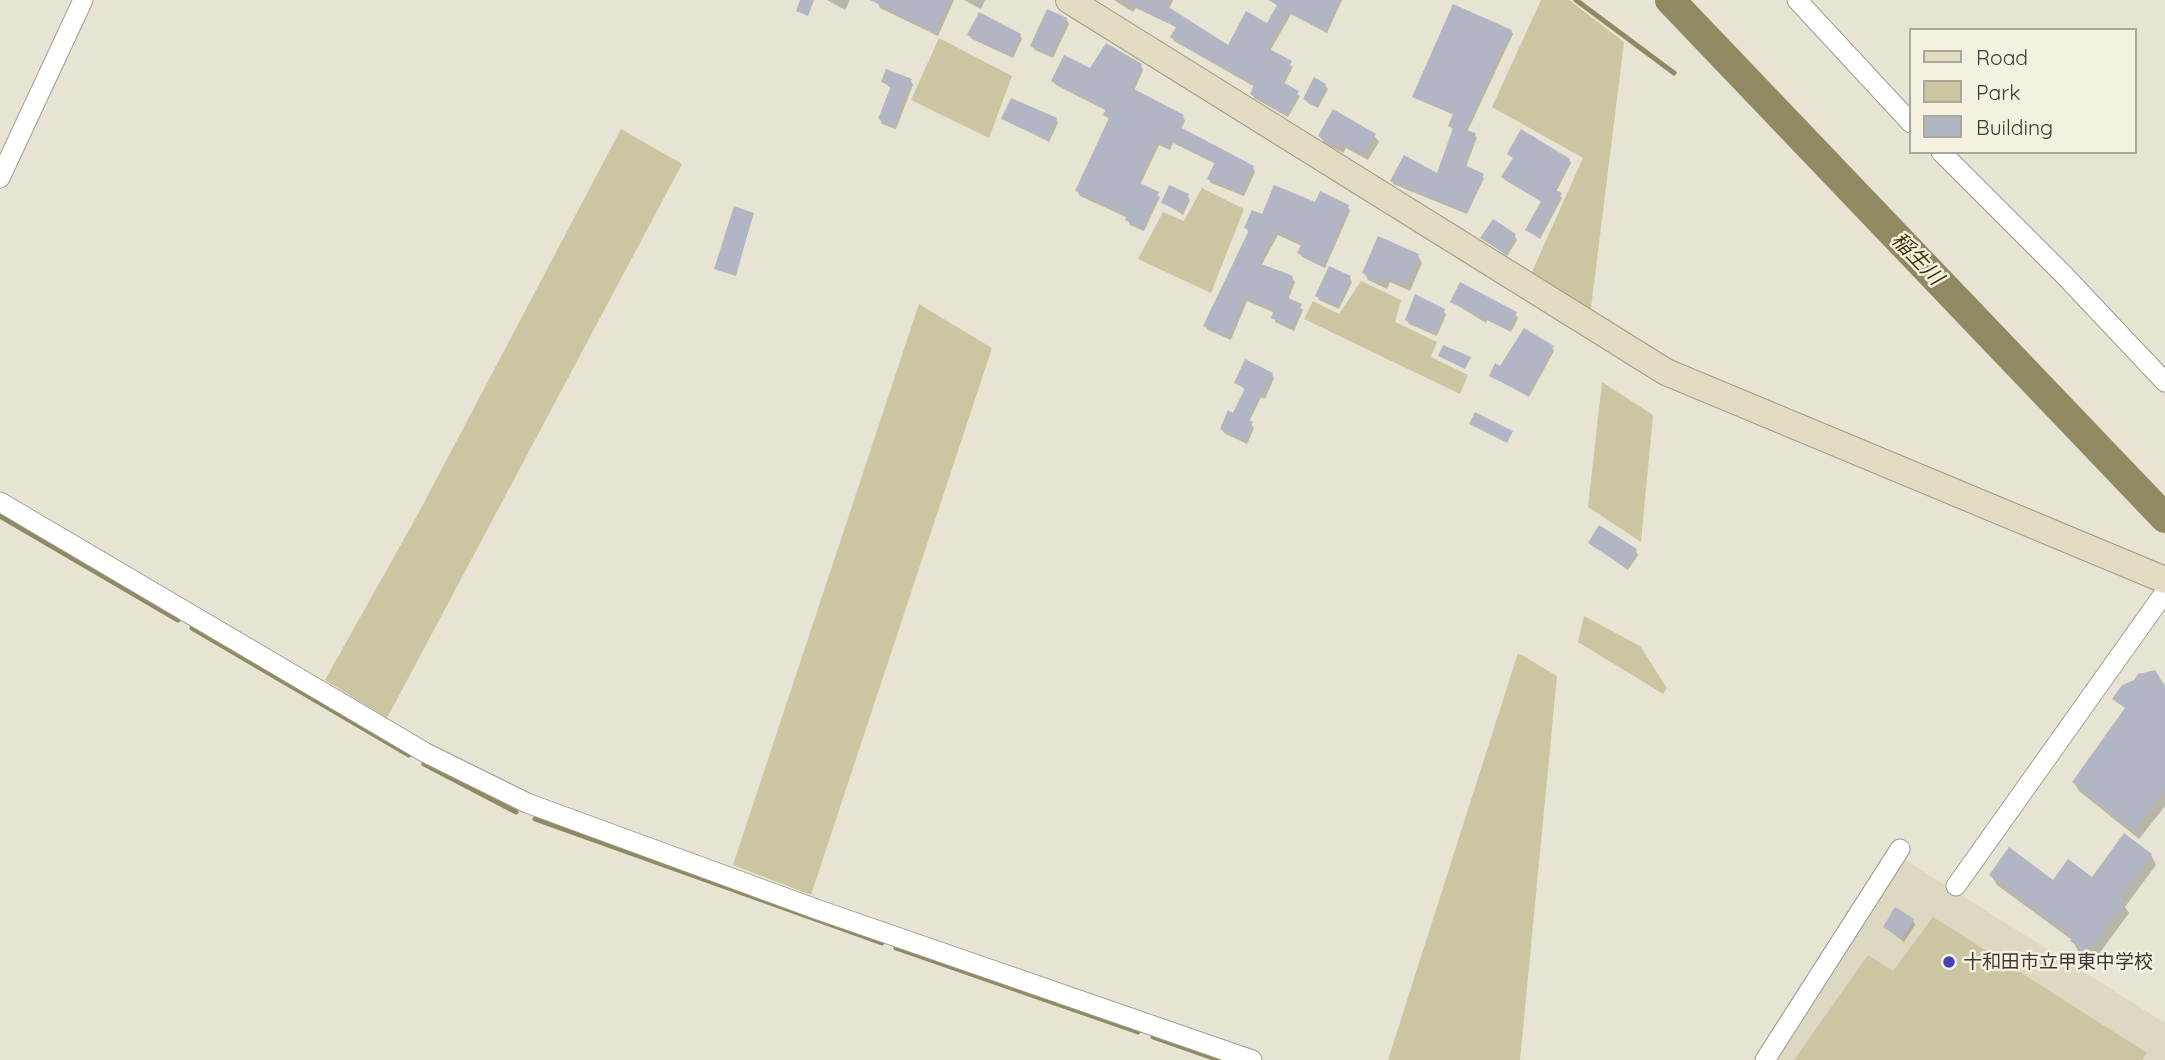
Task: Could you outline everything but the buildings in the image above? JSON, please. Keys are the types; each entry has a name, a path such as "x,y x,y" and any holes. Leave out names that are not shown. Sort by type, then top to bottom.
{"street":[{"path":"0,178 83,0"},
{"path":"1069,0 1594,330 1666,372 2165,580"},
{"path":"1797,0 1910,122"},
{"path":"1943,154 2065,276 2165,382"},
{"path":"0,502 426,753 527,803 816,909 1252,1060"},
{"path":"1956,886 2165,592"},
{"path":"1765,1060 1900,849"}],"shaded area":[{"name":"十和田市立甲東中学校","path":"1902,858 2165,1023 2165,1060 1773,1060"}],"green space":[{"path":"1541,0 1569,0 1624,42 1590,316 1531,274 1583,158 1492,107"},
{"path":"939,38 1012,76 989,138 911,100"},
{"path":"621,129 682,164 387,718 325,680 418,514"},
{"path":"1202,188 1244,209 1211,293 1138,259 1163,212 1184,221"},
{"path":"1361,281 1401,300 1395,322 1437,342 1431,357 1468,375 1460,394 1304,319 1313,301 1339,314"},
{"path":"919,304 992,348 811,895 733,865"},
{"path":"1602,382 1653,415 1641,542 1588,507"},
{"path":"1584,616 1640,646 1667,688 1663,694 1578,642"},
{"path":"1518,653 1557,676 1520,1060 1388,1060"},
{"path":"1933,917 2147,1053 2142,1060 1794,1060 1868,955 1893,971"}],"waterway":[{"path":"1576,0 1674,73"},
{"name":"稲生川","path":"1670,0 2165,518"},
{"path":"0,516 178,620"},
{"path":"192,628 409,755"},
{"path":"424,764 516,812"},
{"path":"535,819 882,943"},
{"path":"896,948 1138,1032"},
{"path":"1153,1037 1219,1060"}],"place":[{"name":"十和田市立甲東中学校","path":"1949,962"}]}
